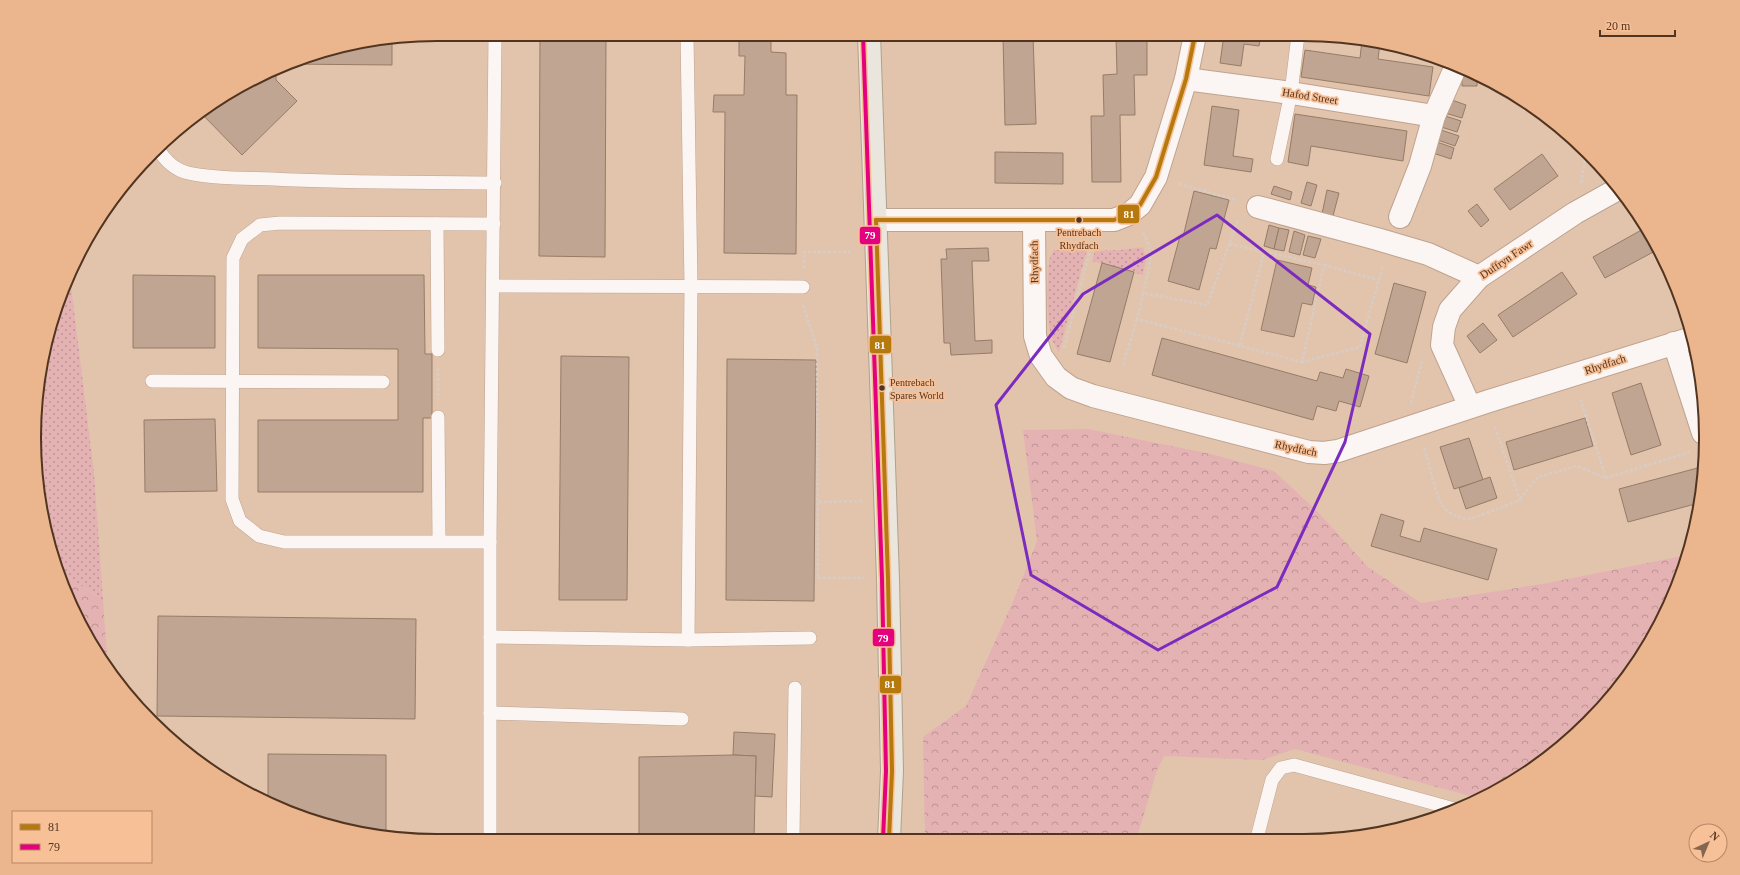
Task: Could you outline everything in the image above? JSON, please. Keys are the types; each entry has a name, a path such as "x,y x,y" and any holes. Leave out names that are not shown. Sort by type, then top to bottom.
{"main road":[{"path":"869,41 888,578 892,771 889,834"}],"street":[{"path":"876,220 1114,220 1128,214 1140,205 1156,178 1186,79 1194,41"},
{"path":"1400,217 1420,166 1434,116 1454,71"},
{"name":"Hafod Street","path":"1186,79 1290,93 1434,116"},
{"name":"Duffryn Fawr","path":"1478,404 1442,346 1444,327 1450,310 1479,277 1575,213 1613,192"},
{"path":"1251,204 1428,254 1479,277"},
{"name":"Rhydfach","path":"1034,220 1035,336 1041,356 1056,377 1071,388 1092,396 1309,452 1324,454 1338,451 1478,404 1683,340"},
{"path":"1683,340 1697,442"}],"lane":[{"path":"490,834 490,542 494,286 495,41"},
{"path":"687,41 691,286 688,640"},
{"path":"1277,159 1290,93 1297,41"},
{"path":"161,153 174,166 187,173 220,176 330,182 495,183"},
{"path":"490,542 284,542 259,536 240,521 232,499 233,258 242,239 260,225 280,223 494,224"},
{"path":"437,224 438,350"},
{"path":"494,286 803,287"},
{"path":"152,381 383,382"},
{"path":"438,417 439,541"},
{"path":"490,637 688,640 810,638"},
{"path":"793,834 795,688"},
{"path":"490,713 682,719"},
{"path":"1258,834 1272,780 1281,768 1294,765 1446,807"}],"path":[{"path":"1143,293 1207,305 1230,244 1251,204 1156,178"},
{"path":"1123,365 1137,319 1151,255 1147,239 1128,214"},
{"path":"1056,377 1092,246 1090,220"},
{"path":"1137,319 1302,362 1360,347 1378,280 1390,243"},
{"path":"1230,244 1324,265 1378,280"},
{"path":"876,253 804,252 803,304 817,348 819,502 818,578 888,578"},
{"path":"1240,345 1264,252"},
{"path":"1302,362 1324,265"},
{"path":"438,350 438,417"},
{"path":"1572,375 1606,478"},
{"path":"1478,404 1520,500"},
{"path":"1418,424 1440,501 1454,516 1463,519 1471,519 1520,500 1538,477 1577,466 1606,478 1697,442"},
{"path":"819,502 885,501"}],"highlighted area":[{"path":"1217,215 1370,334 1345,442 1277,587 1158,650 1031,575 996,405 1083,294"}],"green space":[{"path":"1143,247 1146,260 1143,275 1092,261 1095,251"},
{"path":"1054,250 1087,250 1059,352 1053,342 1049,326 1047,295 1049,260"},
{"path":"72,285 94,473 103,600 66,576 55,540 44,489 41,438 44,386 55,335"},
{"path":"1088,429 1211,454 1274,471 1317,511 1368,567 1421,603 1548,583 1680,556 1669,589 1646,636 1617,679 1601,699 1564,736 1544,752 1501,781 1471,796 1295,749 1262,760 1164,756 1157,770 1138,834 925,834 923,737 966,706 1014,599 1037,541 1023,430"},
{"path":"66,576 103,600 107,657 82,613"}],"building":[{"path":"540,41 606,41 605,257 539,256"},
{"path":"739,41 771,41 771,52 786,53 786,95 797,95 796,254 724,253 725,112 713,112 714,95 744,95 745,56 739,56"},
{"path":"1003,41 1033,41 1036,124 1005,125"},
{"path":"1116,41 1147,41 1147,75 1134,75 1135,115 1120,115 1121,182 1092,182 1091,116 1104,116 1103,75 1117,74"},
{"path":"1223,41 1260,41 1259,46 1244,44 1241,66 1220,63"},
{"path":"392,44 392,65 304,64 360,49"},
{"path":"1361,45 1379,49 1378,59 1433,67 1429,96 1301,77 1305,50 1360,58"},
{"path":"1462,75 1477,82 1477,86 1462,86"},
{"path":"276,76 276,80 297,101 242,155 205,117 239,94"},
{"path":"1449,99 1466,105 1462,118 1445,113"},
{"path":"1212,106 1239,110 1233,156 1253,159 1251,172 1204,165"},
{"path":"1295,114 1407,131 1403,161 1311,146 1308,166 1288,162"},
{"path":"1442,115 1461,121 1457,132 1438,126"},
{"path":"1438,129 1459,136 1455,146 1435,139"},
{"path":"1437,142 1454,148 1451,159 1433,153"},
{"path":"995,152 1063,153 1063,184 995,183"},
{"path":"1542,154 1558,176 1510,210 1494,189"},
{"path":"1307,182 1317,185 1311,206 1301,203"},
{"path":"1274,186 1292,192 1290,200 1271,194"},
{"path":"1327,190 1339,193 1333,216 1322,214"},
{"path":"1194,191 1229,200 1216,249 1210,248 1199,290 1168,281 1180,236 1183,237"},
{"path":"1477,204 1489,220 1481,227 1468,211"},
{"path":"1269,225 1279,228 1274,249 1264,246"},
{"path":"1279,228 1289,230 1284,251 1274,249"},
{"path":"1641,230 1653,252 1605,278 1593,257"},
{"path":"1294,231 1305,235 1300,255 1289,252"},
{"path":"1308,236 1321,239 1315,258 1303,255"},
{"path":"988,248 989,261 972,261 975,341 992,340 992,353 951,355 950,343 944,343 941,259 947,259 946,249"},
{"path":"1277,260 1312,268 1308,285 1316,287 1312,305 1302,303 1294,337 1261,330"},
{"path":"1102,263 1134,272 1110,362 1077,354"},
{"path":"1562,272 1577,294 1513,337 1498,315"},
{"path":"133,275 215,276 215,348 133,348"},
{"path":"258,275 424,275 425,354 432,354 432,418 423,418 423,492 258,492 258,420 398,420 398,349 258,348"},
{"path":"1394,283 1426,292 1407,363 1375,354"},
{"path":"1483,323 1497,340 1480,353 1467,336"},
{"path":"1162,338 1317,381 1320,372 1343,378 1346,369 1369,376 1360,407 1339,401 1336,411 1317,406 1313,420 1152,375"},
{"path":"561,356 629,357 627,600 559,600"},
{"path":"727,359 816,360 814,601 726,600"},
{"path":"1641,383 1661,445 1631,455 1612,393"},
{"path":"1585,418 1593,446 1514,470 1506,442"},
{"path":"215,419 217,491 145,492 144,420"},
{"path":"1469,438 1483,480 1454,489 1440,447"},
{"path":"1698,468 1693,505 1628,522 1619,489"},
{"path":"1490,477 1497,498 1466,509 1459,488"},
{"path":"1381,514 1404,521 1400,536 1420,542 1424,528 1497,549 1488,580 1371,546"},
{"path":"158,616 416,619 415,719 157,716"},
{"path":"734,732 775,734 772,797 755,796 756,756 733,755"},
{"path":"268,754 386,755 386,831 310,813 268,796"},
{"path":"756,756 754,834 639,834 639,757"}],"transit line":[{"name":"79","path":"863,41 882,579 886,771 883,834"},
{"name":"81","path":"876,220 1114,220 1129,214 1140,205 1156,177 1186,79 1194,41"},
{"name":"81","path":"876,220 888,579 892,771 889,834"}],"place":[{"name":"Pentrebach Rhydfach","path":"1079,220"},
{"name":"Pentrebach Spares World","path":"882,388"}]}
